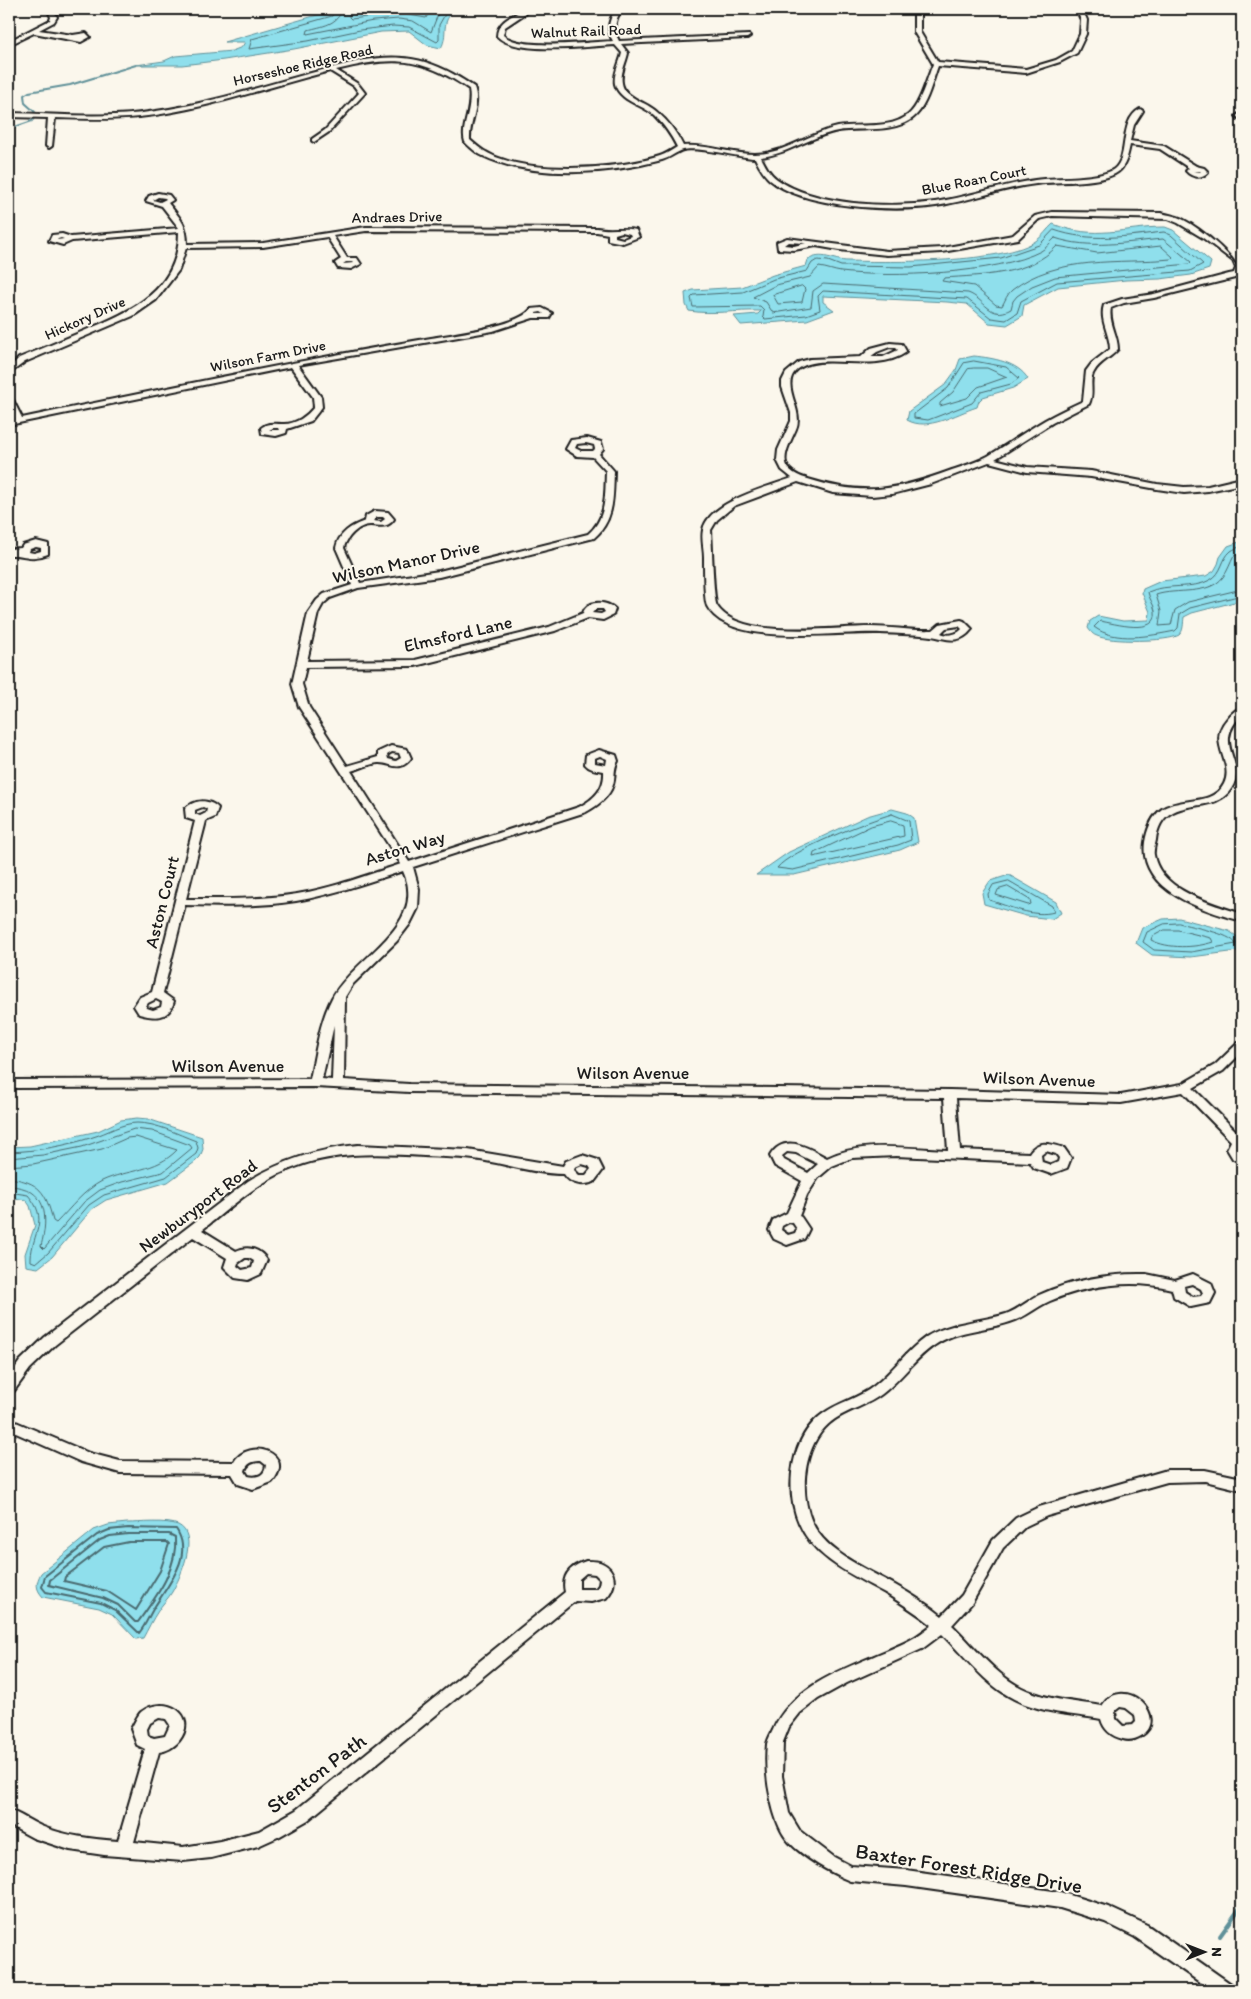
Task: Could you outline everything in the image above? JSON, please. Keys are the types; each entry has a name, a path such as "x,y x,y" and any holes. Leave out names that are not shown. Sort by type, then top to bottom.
{"street":[{"path":"9,43 52,21 54,17 52,9"},
{"name":"Walnut Rail Road","path":"529,9 506,23 500,29 503,38 517,44 534,46 747,36"},
{"path":"619,9 614,14 612,23 616,43 622,47 625,54 618,78 619,88 659,117 681,148 741,156 757,156 776,153 837,129 906,121 917,110 936,64"},
{"path":"917,9 917,32 936,64"},
{"path":"936,64 1026,71 1058,61 1076,52 1083,34 1084,20 1079,9"},
{"path":"34,31 72,38"},
{"name":"Horseshoe Ridge Road","path":"9,115 108,116 155,113 191,106 375,60 406,59 425,64 461,80 472,88 474,111 466,136 468,144 495,159 551,170 608,168 663,158 681,148"},
{"path":"314,140 327,131 362,93 356,85 332,70"},
{"name":"Blue Roan Court","path":"757,156 768,174 785,187 800,193 853,204 913,206 935,204 1034,182 1107,175 1117,170 1121,164 1130,126 1140,111"},
{"path":"1242,114 1239,116 1242,118"},
{"path":"49,146 52,115"},
{"path":"1126,142 1162,147 1194,168"},
{"path":"70,239 183,230 178,220 164,203"},
{"path":"814,244 869,252 922,252 1008,239 1022,231 1031,221 1038,217 1052,214 1161,215 1181,221 1206,236 1239,264 1240,272 1232,276 1154,296 1122,301 1107,307 1105,313 1113,338 1114,349 1090,370 1088,376 1090,390 1086,402 989,459 928,482 892,491 872,493 833,490 798,479 788,472 781,460 783,446 795,421 795,411 786,388 788,377 798,366 809,362 866,359"},
{"name":"Andraes Drive","path":"183,246 263,244 366,229 597,230 612,233"},
{"name":"Hickory Drive","path":"9,372 22,360 140,309 165,284 174,270 183,246 183,230"},
{"path":"328,234 345,260"},
{"name":"Wilson Farm Drive","path":"9,423 293,364 493,329 532,316"},
{"path":"10,356 22,360"},
{"path":"283,428 308,419 318,406 317,397 293,364"},
{"path":"9,400 20,421"},
{"name":"Wilson Manor Drive","path":"315,1083 331,1016 340,995 351,980 409,920 414,905 414,881 407,866 299,698 297,684 314,608 327,596 357,586 439,574 591,536 602,528 607,519 610,471 595,454"},
{"path":"989,459 1009,468 1092,474 1175,490 1198,490 1242,481"},
{"path":"798,479 731,504 713,519 707,530 711,605 713,611 723,618 739,624 786,634 873,630 916,634 935,633"},
{"path":"357,586 340,548 340,543 351,530 369,522"},
{"path":"9,552 23,551"},
{"name":"Elmsford Lane","path":"302,664 415,663 552,629 587,615"},
{"path":"1242,710 1229,722 1224,732 1232,777 1228,788 1220,796 1208,801 1176,806 1162,815 1155,824 1149,842 1148,855 1153,869 1166,886 1197,901 1242,918"},
{"path":"344,770 382,759"},
{"name":"Aston Way","path":"180,902 268,902 296,899 407,866 586,808 597,801 609,785 611,777 609,768"},
{"name":"Aston Court","path":"157,994 200,819"},
{"path":"338,1084 340,995"},
{"name":"Wilson Avenue","path":"9,1084 315,1083 456,1089 950,1094 1121,1099 1185,1087 1219,1068 1242,1046"},
{"path":"1185,1087 1241,1141 1234,1146 1234,1149 1237,1156 1242,1159"},
{"path":"950,1094 954,1155"},
{"path":"809,1179 779,1163 776,1156 778,1151 786,1147 795,1147 827,1164"},
{"name":"Newburyport Road","path":"9,1387 25,1365 50,1341 252,1184 269,1172 286,1164 309,1157 355,1148 381,1148 480,1156 551,1171 568,1170"},
{"path":"792,1218 795,1206 809,1179 827,1164 849,1155 865,1152 1034,1158"},
{"path":"194,1230 235,1257"},
{"path":"1106,1713 1046,1703 1011,1690 992,1675 944,1625 903,1596 840,1561 818,1543 805,1521 801,1508 799,1483 802,1456 807,1442 824,1421 834,1413 876,1392 910,1357 935,1339 1010,1318 1042,1299 1065,1291 1093,1285 1141,1279 1178,1286"},
{"path":"9,1424 86,1458 120,1467 239,1468"},
{"name":"Baxter Forest Ridge Drive","path":"1225,1990 1141,1931 1083,1906 1060,1900 906,1878 850,1873 828,1862 794,1836 782,1816 774,1776 775,1742 784,1722 794,1708 826,1686 918,1644 944,1625 967,1599 998,1544 1021,1522 1032,1515 1167,1476 1182,1474 1205,1475 1242,1484"},
{"name":"Stenton Path","path":"9,1817 19,1824 52,1838 88,1846 182,1854 216,1849 260,1838 302,1815 573,1594"},
{"path":"124,1849 153,1746"}],"water":[{"path":"338,9 456,9 446,23 441,48 427,45 409,31 381,32 224,60 182,65 136,65 164,61 175,56 232,51 242,47 245,42 224,42"},
{"path":"1053,224 1083,232 1109,232 1165,227 1173,230 1211,262 1209,269 1191,275 1058,287 1024,305 1022,316 1007,325 989,323 967,304 947,302 823,296 823,302 834,310 807,320 741,325 734,316 758,314 761,311 698,312 689,311 686,305 685,293 693,290 742,287 773,275 806,266 808,260 813,257 823,256 843,261 918,261 1000,254 1022,248 1037,240"},
{"path":"974,356 1012,365 1024,373 1028,379 1013,388 983,397 977,407 942,421 924,424 907,420 909,411 945,385 956,370 960,359"},
{"path":"1242,541 1242,600 1192,613 1184,617 1182,631 1179,635 1163,639 1125,640 1104,638 1092,633 1088,628 1090,621 1098,616 1123,621 1149,620 1150,612 1142,593 1143,589 1161,581 1206,576 1214,571 1220,557 1228,546"},
{"path":"892,809 907,813 914,818 918,842 900,850 794,875 756,875 789,852 867,816"},
{"path":"1009,875 1056,902 1061,913 1052,919 1026,916 984,904 982,893 990,881"},
{"path":"1179,918 1229,931 1242,940 1238,951 1191,957 1152,955 1136,943 1142,928 1163,919"},
{"path":"148,1119 202,1137 203,1149 200,1157 168,1182 106,1200 92,1209 52,1257 38,1268 26,1266 25,1254 35,1225 30,1206 26,1200 9,1197 9,1147 30,1146 98,1131 121,1120"},
{"path":"173,1523 184,1530 188,1547 183,1567 170,1595 161,1606 143,1638 136,1639 112,1614 99,1608 43,1597 37,1585 41,1573 94,1530 108,1525"}],"waterway":[{"path":"35,112 25,103 24,95 29,92 70,85 136,65"},
{"path":"9,129 32,121 36,116"},
{"path":"1220,1936 1242,1905"}]}
